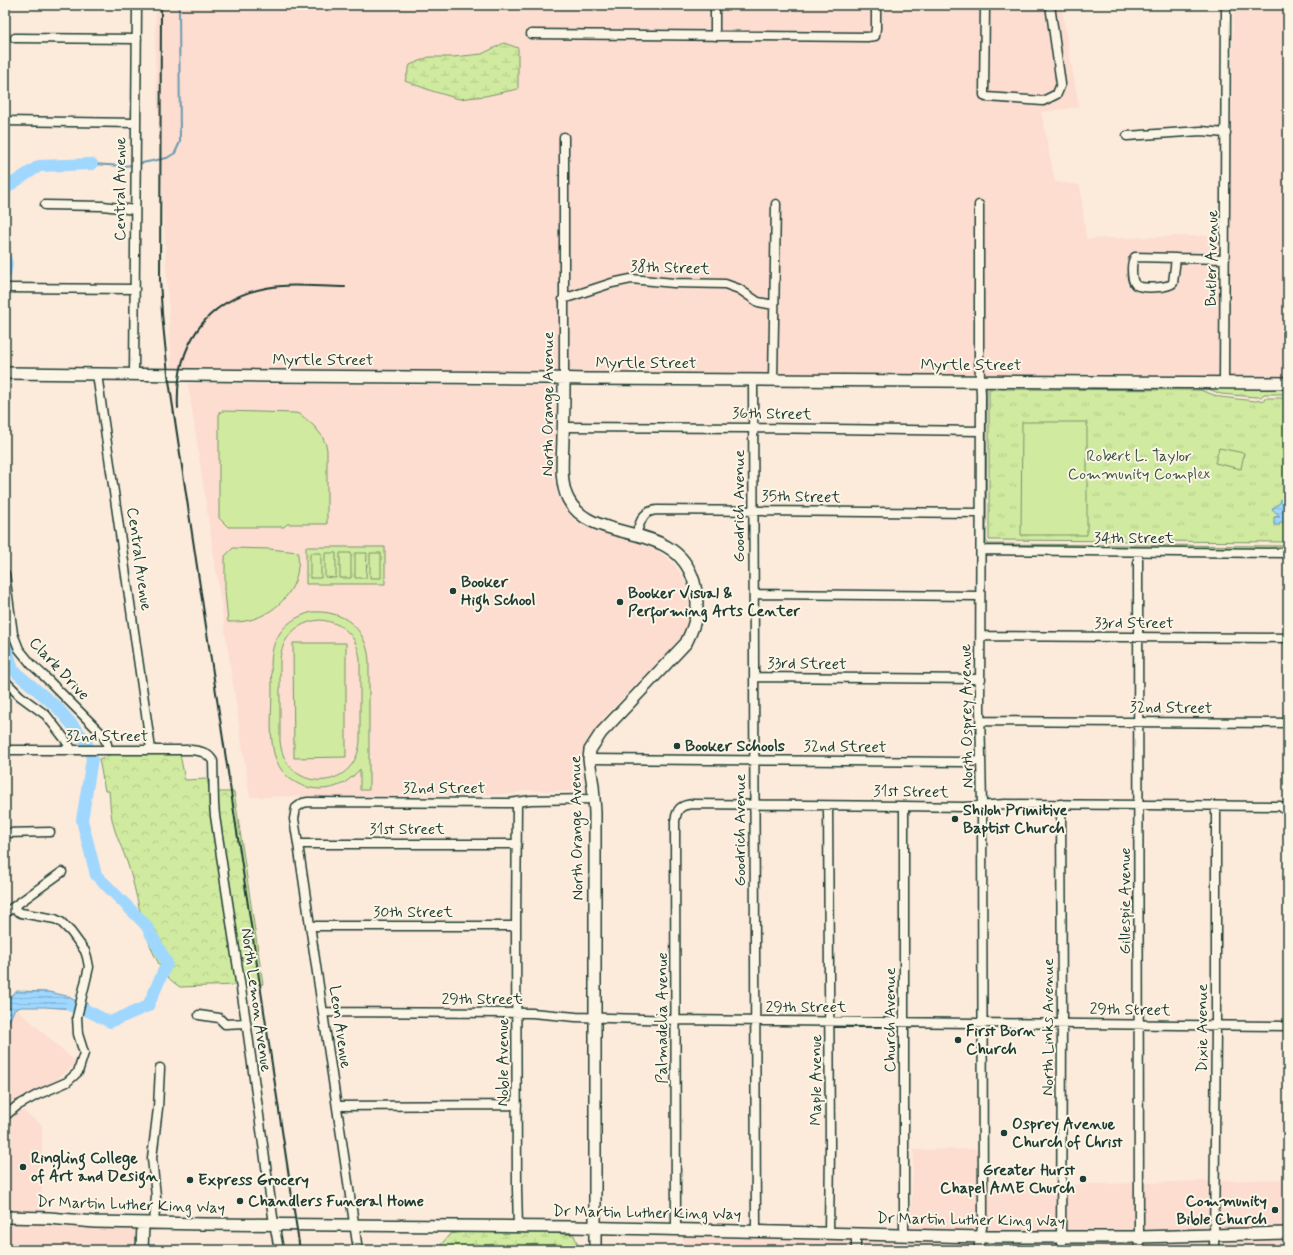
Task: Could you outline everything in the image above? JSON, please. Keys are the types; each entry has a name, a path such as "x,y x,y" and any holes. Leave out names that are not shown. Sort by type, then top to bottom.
{"street":[{"name":"Central Avenue","path":"134,374 137,5"},
{"path":"715,5 715,36"},
{"path":"531,34 866,37 875,36 876,5"},
{"path":"985,5 984,95 986,97 1043,101 1057,94 1061,84 1050,5"},
{"name":"Butler Avenue","path":"1224,383 1223,355 1225,342 1226,259 1226,5"},
{"path":"14,38 137,39"},
{"path":"5,121 136,123"},
{"path":"1127,136 1201,131 1226,133"},
{"name":"North Orange Avenue","path":"564,137 563,482 568,499 579,514 594,523 636,534 656,541 672,550 684,562 692,577 697,595 697,612 694,627 686,643 601,733 590,750 588,759 594,799 594,1250"},
{"path":"773,380 776,204"},
{"path":"45,205 103,206 135,210"},
{"name":"North Osprey Avenue","path":"978,205 980,291 978,358 981,431 980,596 983,1022 983,1222 978,1250"},
{"path":"1176,258 1173,283 1171,285 1147,287 1134,283 1132,268 1133,260 1136,257 1226,259"},
{"name":"38th Street","path":"563,300 612,283 631,279 674,284 725,284 739,289 758,302 774,305"},
{"path":"7,288 135,289"},
{"name":"Myrtle Street","path":"5,373 1288,383"},
{"name":"Central Avenue","path":"97,374 151,749"},
{"name":"Goodrich Avenue","path":"753,380 756,1232"},
{"name":"36th Street","path":"563,427 981,431"},
{"name":"35th Street","path":"636,534 642,518 646,513 651,511 980,513"},
{"name":"34th Street","path":"981,550 1288,553"},
{"name":"Gillespie Avenue","path":"1138,552 1139,1250"},
{"name":"Clark Drive","path":"5,574 12,629 16,644 32,665 103,735 108,744 108,750"},
{"path":"754,594 980,596"},
{"name":"33rd Street","path":"981,636 1288,638"},
{"name":"33rd Street","path":"754,677 981,679"},
{"path":"5,681 20,696 46,715 72,750"},
{"name":"32nd Street","path":"981,721 1288,723"},
{"name":"32nd Street","path":"5,750 151,749 202,751 208,755"},
{"name":"North Lemon Avenue","path":"208,755 214,764 213,796 215,816 274,1225 279,1250"},
{"name":"32nd Street","path":"588,759 981,761"},
{"name":"32nd Street","path":"296,808 300,804 308,802 516,802 531,800 594,799"},
{"name":"Noble Avenue","path":"516,802 518,1227"},
{"name":"31st Street","path":"681,807 693,804 964,807 1005,804 1061,804 1280,806 1286,810"},
{"name":"North Links Avenue","path":"1061,804 1061,1250"},
{"name":"Maple Avenue","path":"828,806 830,1021 829,1233"},
{"name":"Church Avenue","path":"904,806 904,1234"},
{"name":"Dixie Avenue","path":"1214,1250 1216,806"},
{"name":"Palmadelia Avenue","path":"676,1230 675,821 676,814 681,807"},
{"name":"Leon Avenue","path":"296,808 294,819 358,1250"},
{"path":"5,833 50,832"},
{"name":"31st Street","path":"298,844 517,844"},
{"path":"8,911 62,872"},
{"path":"5,1116 17,1106 36,1095 67,1082 78,1072 84,1053 78,1034 78,1013 89,972 89,962 85,951 72,932 61,922 55,919 8,911"},
{"name":"30th Street","path":"310,926 516,926"},
{"name":"29th Street","path":"323,1012 532,1013 576,1018 676,1020 1288,1026"},
{"path":"199,1015 219,1018 225,1024 246,1023"},
{"path":"142,1250 156,1196 152,1158 158,1108 160,1068"},
{"path":"337,1106 517,1105"},
{"name":"Dr Martin Luther King Way","path":"5,1217 148,1223 595,1228 904,1234 981,1237 1139,1237 1288,1233"},
{"path":"856,1234 856,1250"}],"shaded area":[{"path":"156,5 711,5 711,32 528,30 528,38 867,41 875,40 880,5 981,5 981,98 986,101 1043,105 1059,98 1063,91 1064,83 1053,5 1061,5 1079,107 1041,112 1055,182 1080,185 1086,239 1222,235 1222,255 1135,253 1129,279 1160,291 1168,290 1172,289 1176,285 1179,262 1222,263 1221,379 983,377 982,201 975,201 976,377 777,376 780,200 773,199 770,376 568,375 567,133 560,133 561,374 172,371 155,60","holes":["504,43 518,49 518,89 459,99 405,81 429,57 453,57 482,54"]},
{"path":"718,5 873,5 872,32 718,32"},
{"path":"988,5 1046,5 1057,83 1055,91 1043,97 988,93"},
{"path":"1234,5 1288,5 1288,379 1228,379"},
{"name":"Booker High School","path":"188,383 555,386 554,478 559,499 571,517 583,526 656,549 675,565 685,580 689,602 688,619 683,634 603,718 584,745 579,760 586,792 525,790 513,794 250,797"},
{"name":"Ringling College of Art and Design","path":"17,1009 77,1063 20,1109 42,1125 42,1208 57,1227 135,1229 136,1250 5,1250 5,1017"},
{"path":"980,1149 980,1222 978,1233 908,1230 910,1229 914,1150"},
{"path":"1287,1179 1287,1229 1218,1230 1218,1181"},
{"path":"1211,1181 1211,1230 1143,1233 1143,1183"},
{"path":"1136,1183 1136,1233 1065,1233 1065,1185"},
{"path":"1058,1185 1058,1233 986,1233 987,1187"},
{"path":"683,1234 853,1238 853,1250 682,1250"},
{"path":"1288,1237 1288,1250 1217,1250 1218,1238"},
{"path":"860,1238 976,1241 974,1250 860,1250"},
{"path":"1210,1238 1210,1250 1143,1250 1143,1241"},
{"path":"1103,1241 1136,1241 1135,1250 1103,1250"}],"green space":[{"path":"504,43 518,48 518,89 485,96 459,99 405,81 410,65 429,57 453,57 482,54"},
{"path":"984,386 987,386 986,540 988,544 1288,546 1288,549 985,546"},
{"path":"1201,386 1288,387 1288,394 1264,394 1261,397 1255,397 1221,394"},
{"name":"Robert L. Taylor Community Complex","path":"989,389 1200,390 1220,397 1255,401 1265,400 1264,398 1288,398 1288,542 989,540"},
{"path":"222,411 295,413 300,414 314,426 322,436 327,450 327,524 287,524 284,527 228,527 219,518 219,413"},
{"path":"1022,422 1087,422 1087,535 1021,535"},
{"path":"1219,448 1244,453 1241,469 1215,463"},
{"path":"306,547 385,547 385,584 306,584"},
{"path":"233,548 270,549 298,552 296,576 288,594 267,613 242,622 228,622 225,591 225,556"},
{"path":"310,553 321,553 321,578 310,578"},
{"path":"325,553 336,553 336,578 325,577"},
{"path":"340,553 351,553 351,578 340,578"},
{"path":"355,553 367,553 366,578 355,578"},
{"path":"370,553 381,553 381,578 370,578"},
{"path":"312,612 324,612 343,618 358,630 367,649 369,660 369,790 360,790 360,769 344,783 335,787 315,789 306,787 289,778 282,771 274,754 271,736 271,658 274,644 280,633 287,625 296,618","holes":["312,621 328,621 342,627 348,632 353,638 359,652 360,741 356,758 347,770 334,778 320,780 306,778 294,771 285,758 280,741 280,660 281,652 287,638 298,627"]},
{"path":"293,643 346,643 346,757 294,758"},
{"path":"112,754 180,754 185,780 207,779 237,985 180,987 169,978 160,965 148,938 128,865 113,825 109,791 105,791 99,759"},
{"path":"217,792 234,792 263,984 244,985 219,816"},
{"path":"473,1231 529,1231 574,1235 579,1248 578,1250 440,1250 439,1247 450,1234"}],"water":[{"path":"1284,498 1288,510 1288,522 1280,522 1279,525 1274,525 1274,517 1280,516 1272,509 1280,503 1281,499"},
{"path":"17,991 49,992 67,996 74,1000 88,1004 85,1014 73,1009 21,1007 14,1010 5,1031 5,1001"}],"waterway":[{"path":"137,164 167,158 175,153 180,142 179,5"},
{"path":"92,164 123,166 133,165"},
{"path":"5,192 7,187 39,166 92,164"},
{"path":"5,258 7,264 5,274"},
{"path":"5,641 13,670 57,707 87,744"},
{"path":"71,1006 84,1009 110,1022 148,1006 167,963 146,925 96,875 82,820 92,759 91,755"}],"railway":[{"path":"161,5 160,279 168,374 300,1250"},
{"path":"178,408 178,386 182,365 188,346 210,315 226,303 244,294 266,288 296,285 345,287"}],"place":[{"name":"Booker High School","path":"453,591"},
{"name":"Booker Visual & Performing Arts Center","path":"620,602"},
{"name":"Booker Schools","path":"677,746"},
{"name":"Shiloh Primitive Baptist Church","path":"955,819"},
{"name":"First Born Church","path":"958,1040"},
{"name":"Osprey Avenue Church of Christ","path":"1004,1133"},
{"name":"Ringling College of Art and Design","path":"23,1167"},
{"name":"Greater Hurst Chapel AME Church","path":"1083,1179"},
{"name":"Express Grocery","path":"190,1180"},
{"name":"Chandlers Funeral Home","path":"240,1201"},
{"name":"Community Bible Church","path":"1275,1210"}]}
